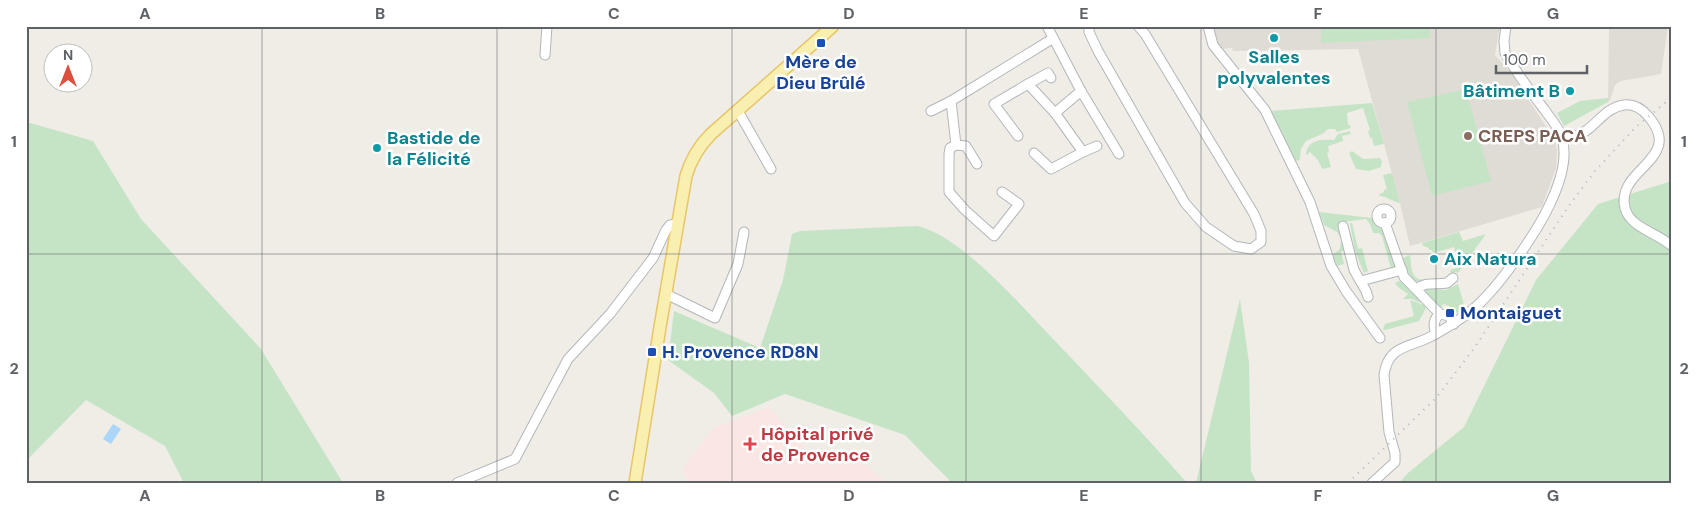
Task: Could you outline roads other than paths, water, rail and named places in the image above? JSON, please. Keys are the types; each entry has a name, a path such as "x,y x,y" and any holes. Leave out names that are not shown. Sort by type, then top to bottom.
{"main road":[{"path":"635,483 658,333 686,176 694,155 707,138 828,28"},
{"path":"640,483 662,352 666,294"}],"street":[{"path":"545,56 548,26"},
{"path":"1047,26 1052,39 1081,91 1119,154"},
{"path":"1089,26 1098,51 1185,203 1206,227 1234,246 1251,249 1261,242 1261,230 1254,214 1145,34 1138,26"},
{"path":"1208,26 1213,45 1265,110 1310,202 1331,266 1346,291 1380,338"},
{"path":"1372,483 1395,462 1395,453 1389,432 1384,375 1391,356 1398,350 1454,324 1477,306 1499,282 1546,212 1562,171 1564,154 1558,129 1505,53 1506,26"},
{"path":"931,111 951,102 1052,39"},
{"path":"1018,136 994,104 1048,73 1051,78"},
{"path":"1028,84 1055,113 1083,152"},
{"path":"1055,113 1081,91"},
{"path":"951,102 956,145"},
{"path":"1562,140 1572,138 1586,131 1615,107 1626,104 1636,106 1644,111 1658,130 1658,146 1656,154 1650,162 1629,182 1624,192 1625,207 1627,213 1635,221 1672,246"},
{"path":"738,110 771,170"},
{"path":"977,164 966,146 960,144 950,148 949,192 965,210 994,236 1019,204 1002,192"},
{"path":"1034,153 1051,169 1097,146"},
{"path":"457,483 515,459 568,359 610,314 653,258 670,225 678,223"},
{"path":"1385,223 1404,277 1440,314 1449,316 1454,324"},
{"path":"1343,226 1354,270 1368,297"},
{"path":"666,294 715,318 738,264 744,232"},
{"path":"1361,281 1402,270"},
{"path":"1416,289 1422,284 1447,283 1453,278"},
{"path":"1436,334 1434,321 1440,314"}],"water":[{"path":"113,424 121,429 111,444 103,439"}],"railway":[{"path":"1348,483 1437,397 1475,347 1568,207 1595,171 1636,127 1672,97"}],"place":[{"name":"Salles polyvalentes","path":"1274,38"},
{"name":"Mère de Dieu Brûlé","path":"821,43"},
{"name":"Bâtiment B","path":"1570,91"},
{"name":"CREPS PACA","path":"1468,136"},
{"name":"Bastide de la Félicité","path":"377,148"},
{"name":"Aix Natura","path":"1434,259"},
{"name":"Montaiguet","path":"1450,313"},
{"name":"H. Provence RD8N","path":"652,352"},
{"name":"Hôpital privé de Provence","path":"750,444"}]}
